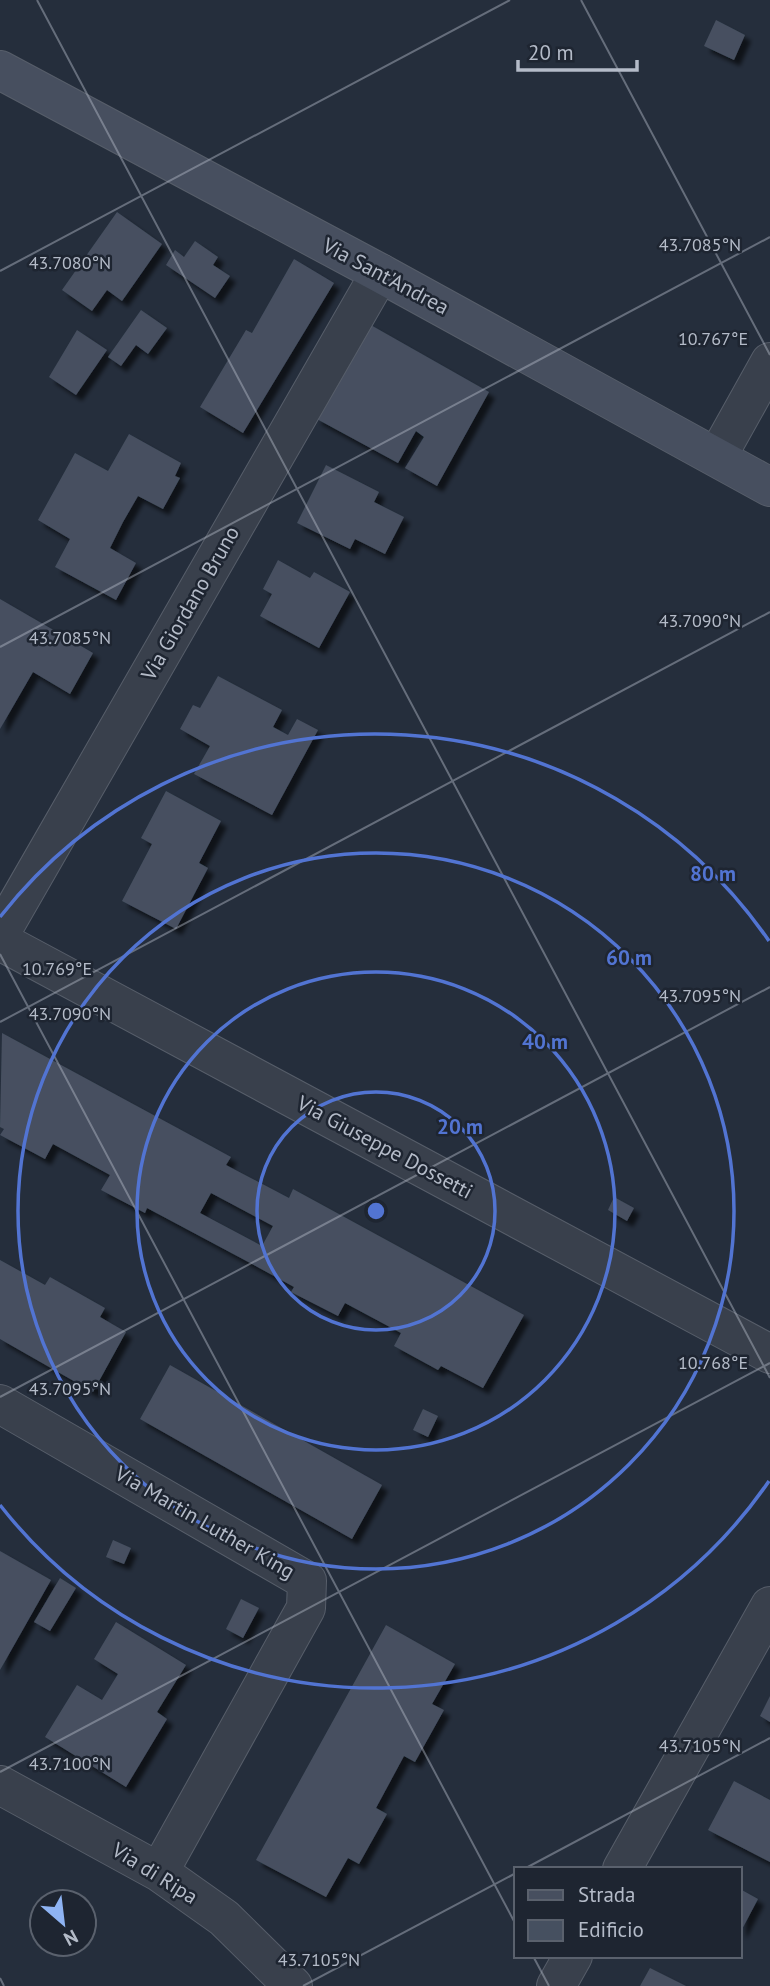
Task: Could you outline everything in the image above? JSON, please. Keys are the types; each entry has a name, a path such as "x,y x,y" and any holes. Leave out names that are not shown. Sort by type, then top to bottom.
{"street":[{"name":"Via Sant'Andrea","path":"0,70 380,272 770,487"},
{"name":"Via Giordano Bruno","path":"0,934 380,272"},
{"path":"717,457 770,362"},
{"name":"Via Giuseppe Dossetti","path":"0,941 770,1354"},
{"name":"Via Martin Luther King","path":"0,1404 307,1581 306,1608 159,1872"},
{"path":"623,1867 770,1606"},
{"name":"Via di Ripa","path":"0,1785 159,1872 224,1918 293,1986"},
{"path":"556,1986 572,1958"}],"building":[{"path":"716,20 745,35 734,60 704,46"},
{"path":"117,212 162,244 122,301 107,290 92,311 62,290"},
{"path":"195,241 218,257 213,265 230,276 215,298 166,265 175,250 184,257"},
{"path":"294,259 334,283 243,433 200,407 246,330 252,333"},
{"path":"141,310 167,328 148,354 136,345 121,366 108,357"},
{"path":"369,324 489,392 437,486 405,468 424,437 416,431 398,463 315,418"},
{"path":"77,330 107,350 76,395 49,377"},
{"path":"129,434 181,463 175,476 180,478 163,509 138,496 123,522 110,548 136,563 116,600 55,567 70,539 38,520 75,453 108,471"},
{"path":"326,465 379,492 374,502 404,517 385,554 355,539 350,549 297,523"},
{"path":"278,560 310,578 314,572 350,592 319,648 260,616 272,594 263,589"},
{"path":"0,599 93,653 70,694 33,672 0,729"},
{"path":"218,676 282,710 273,727 288,735 297,719 318,730 272,815 194,774 210,746 180,729 193,705 200,708"},
{"path":"166,791 221,821 199,863 208,868 176,929 122,901 152,844 141,838"},
{"path":"2,1033 231,1157 226,1165 289,1198 293,1189 524,1315 483,1388 441,1366 438,1370 394,1346 401,1333 345,1303 338,1316 291,1292 294,1287 147,1208 145,1213 101,1190 110,1175 53,1144 45,1159 0,1135 4,1129 0,1127","holes":["211,1193 273,1226 262,1246 200,1213"]},
{"path":"614,1197 634,1208 627,1221 608,1210"},
{"path":"0,1260 45,1285 50,1277 105,1308 100,1317 126,1332 93,1392 0,1339"},
{"path":"170,1365 382,1485 352,1539 140,1419"},
{"path":"423,1409 438,1416 428,1437 413,1430"},
{"path":"113,1540 131,1548 124,1564 106,1557"},
{"path":"0,1551 51,1580 0,1670"},
{"path":"60,1578 76,1588 50,1631 34,1622"},
{"path":"241,1599 259,1608 243,1638 226,1629"},
{"path":"116,1622 186,1665 157,1712 167,1719 126,1787 45,1737 77,1685 102,1700 118,1674 94,1659"},
{"path":"386,1625 455,1664 432,1704 444,1710 415,1762 404,1756 376,1808 387,1814 359,1864 348,1858 326,1897 256,1860"},
{"path":"770,1696 770,1722 760,1716"},
{"path":"734,1781 770,1800 770,1862 708,1830"},
{"path":"742,1890 758,1899 742,1929"},
{"path":"650,1968 686,1986 640,1986"}]}
